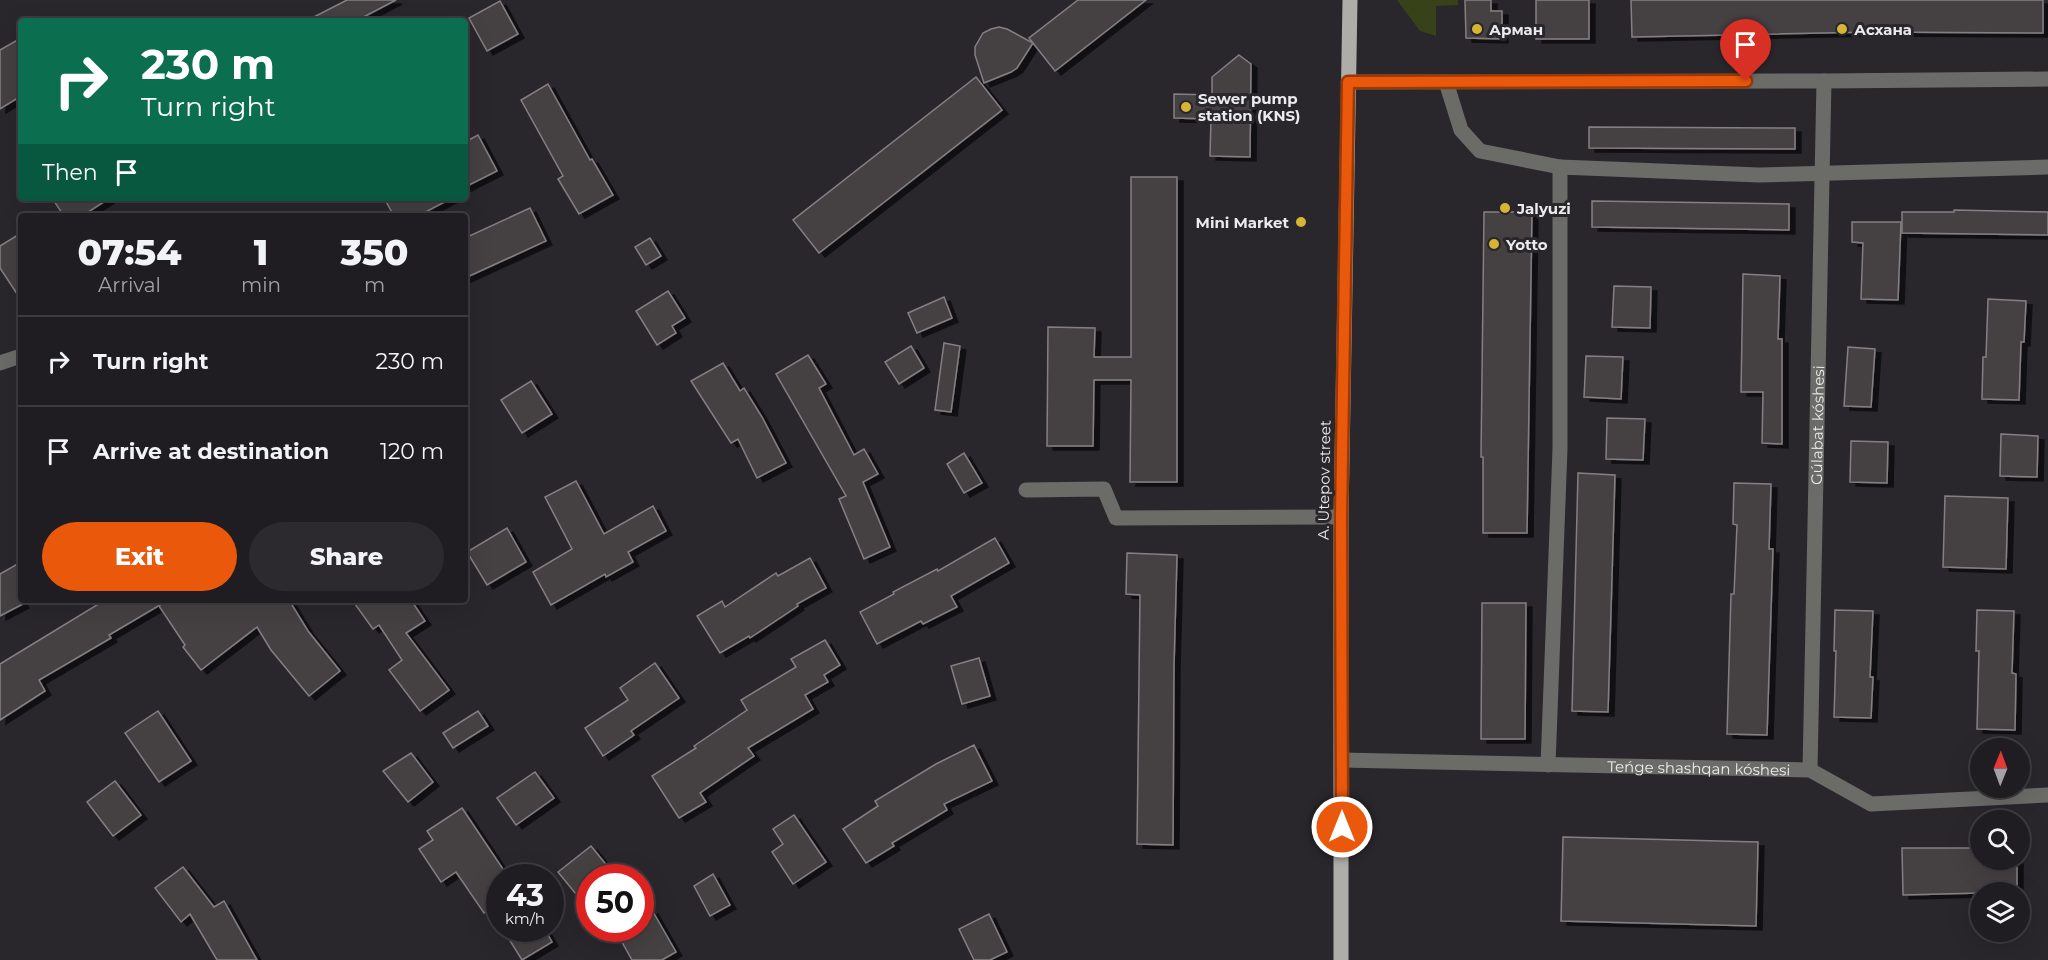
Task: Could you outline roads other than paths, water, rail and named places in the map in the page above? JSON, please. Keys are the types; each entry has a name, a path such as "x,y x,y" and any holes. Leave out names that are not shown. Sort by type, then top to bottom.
{"main road":[{"name":"A. Utepov street","path":"1341,960 1341,517 1350,0"}],"street":[{"path":"1348,82 2048,79"},
{"name":"Gúlabat kóshesi","path":"1810,770 1824,81"},
{"path":"1446,82 1461,130 1480,152 1560,167 1759,175 2048,166"},
{"path":"1548,765 1560,449 1560,167"},
{"path":"0,363 18,357"},
{"path":"1026,490 1104,489 1116,518 1341,517"},
{"name":"Teńge shashqan kóshesi","path":"1342,760 1810,770 1870,804 2048,795"}],"place":[{"name":"Арман","path":"1477,29"},
{"name":"Асхана","path":"1842,29"},
{"name":"Sewer pump station (KNS)","path":"1186,107"},
{"name":"Jalyuzi","path":"1505,208"},
{"name":"Mini Market","path":"1301,222"},
{"name":"Yotto","path":"1494,244"}]}
